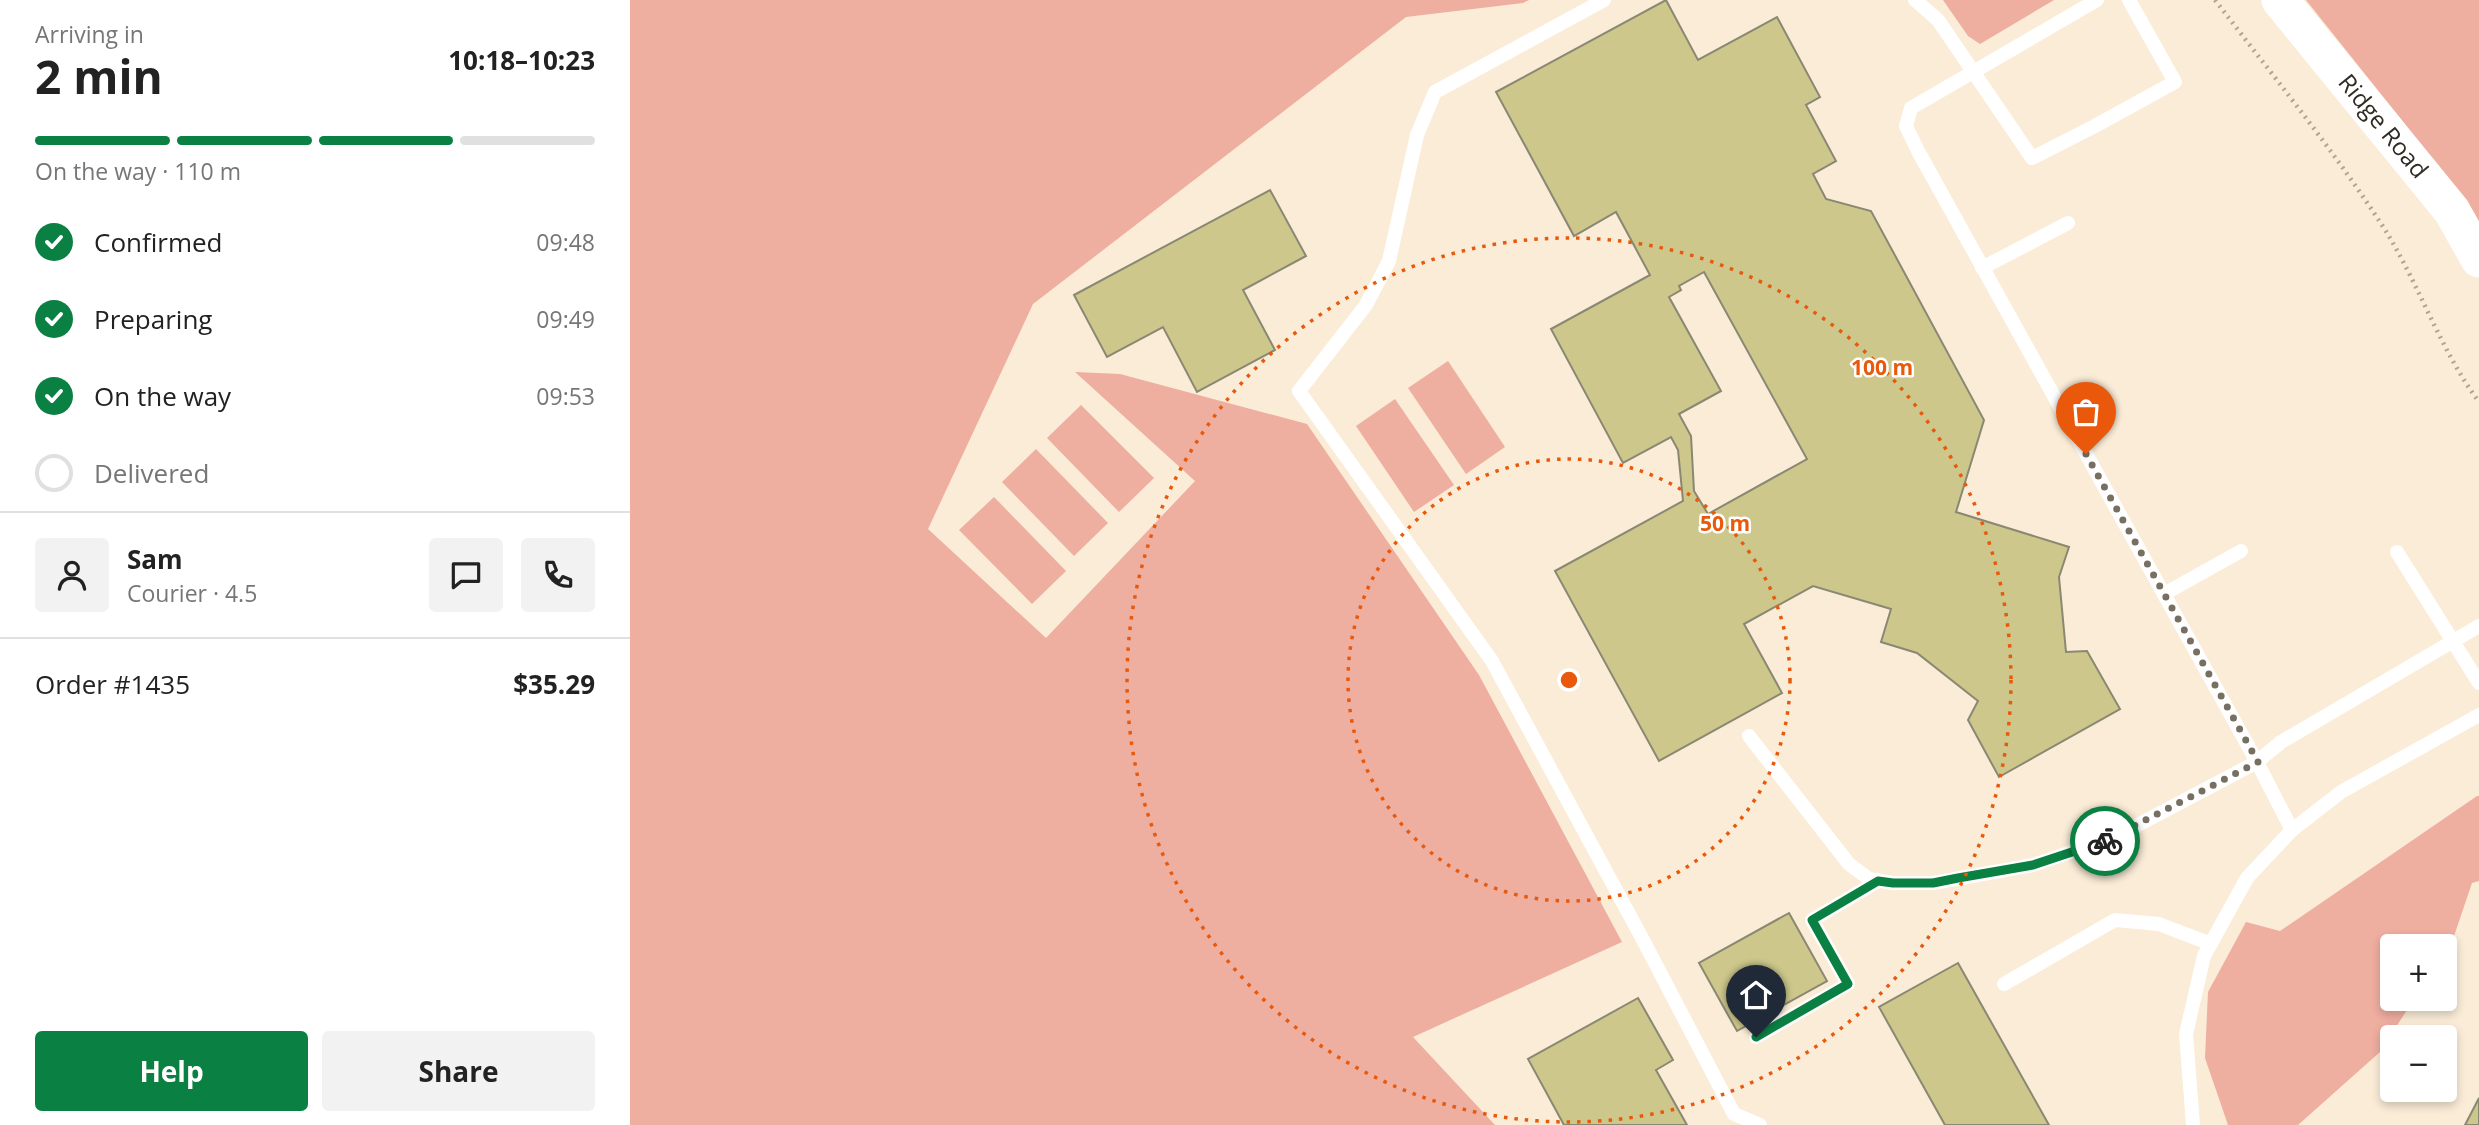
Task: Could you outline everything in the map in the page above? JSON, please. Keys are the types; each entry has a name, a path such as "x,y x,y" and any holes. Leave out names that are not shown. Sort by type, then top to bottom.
{"street":[{"name":"Ridge Road","path":"2280,0 2452,211 2479,259"}],"lane":[{"path":"1604,0 1435,92 1417,135 1389,261 1366,305 1299,391 1492,661 1734,1114 1760,1125"},
{"path":"1914,0 1938,20 2032,158 2175,82 2129,0"},
{"path":"2097,0 1910,108 1906,126 1982,268 2258,762 2292,830"},
{"path":"1982,268 2068,223"},
{"path":"2164,593 2241,551"},
{"path":"2397,552 2479,683"},
{"path":"1749,736 1849,864 1869,880 1933,883 2033,865 2115,837 2258,762 2281,742 2479,626"},
{"path":"2193,1125 2186,1034 2204,956 2247,878 2292,830 2341,793 2479,715"},
{"path":"1756,1037 1848,984 1812,920 1878,881"},
{"path":"2004,984 2115,920 2159,924 2211,944"}],"path":[{"path":"2215,0 2379,220 2435,329 2479,402"}],"shaded area":[{"path":"630,0 1529,0 1523,3 1406,17 1033,304 928,529 1046,638 1195,481 1075,372 1120,374 1307,424 1479,675 1622,942 1413,1037 1495,1125 630,1125"},
{"path":"1943,0 2054,0 1980,44 1968,36"},
{"path":"2306,0 2479,0 2479,257 2404,123"},
{"path":"1448,361 1505,447 1466,474 1408,388"},
{"path":"1395,399 1454,485 1414,512 1356,426"},
{"path":"1081,405 1154,478 1119,512 1047,438"},
{"path":"1036,449 1108,523 1074,556 1002,482"},
{"path":"994,497 1066,571 1032,604 959,530"},
{"path":"2479,796 2479,881 2472,883 2455,934 2380,934 2380,1011 2406,1011 2397,1025 2380,1025 2380,1052 2298,1125 2228,1125 2205,1058 2208,992 2246,922 2280,931"}],"building":[{"path":"1666,0 1698,60 1777,17 1820,97 1806,105 1836,161 1813,174 1826,199 1871,211 1984,420 1956,512 2069,547 2059,577 2066,652 2087,651 2120,709 1999,777 1968,720 1978,701 1917,653 1881,642 1891,609 1813,586 1744,624 1782,693 1659,761 1555,571 1683,501 1678,450 1671,437 1623,463 1551,329 1650,275 1616,212 1574,236 1496,92","holes":["1704,272 1807,459 1708,514 1694,491 1691,436 1679,414 1721,391 1669,297 1681,290 1679,286"]},
{"path":"1270,190 1306,256 1243,290 1275,350 1197,392 1163,327 1107,357 1074,295"},
{"path":"1789,913 1827,981 1737,1031 1699,963"},
{"path":"1958,963 2049,1125 1945,1125 1879,1007"},
{"path":"1638,998 1673,1060 1656,1070 1687,1125 1564,1125 1528,1059"},
{"path":"2479,1098 2479,1125 2465,1125"}],"way so far":[{"path":"2086,454 2258,762 2105,841"}],"route":[{"path":"1756,1037 1848,984 1812,920 1878,881 1933,883 2033,865 2105,841"}]}
